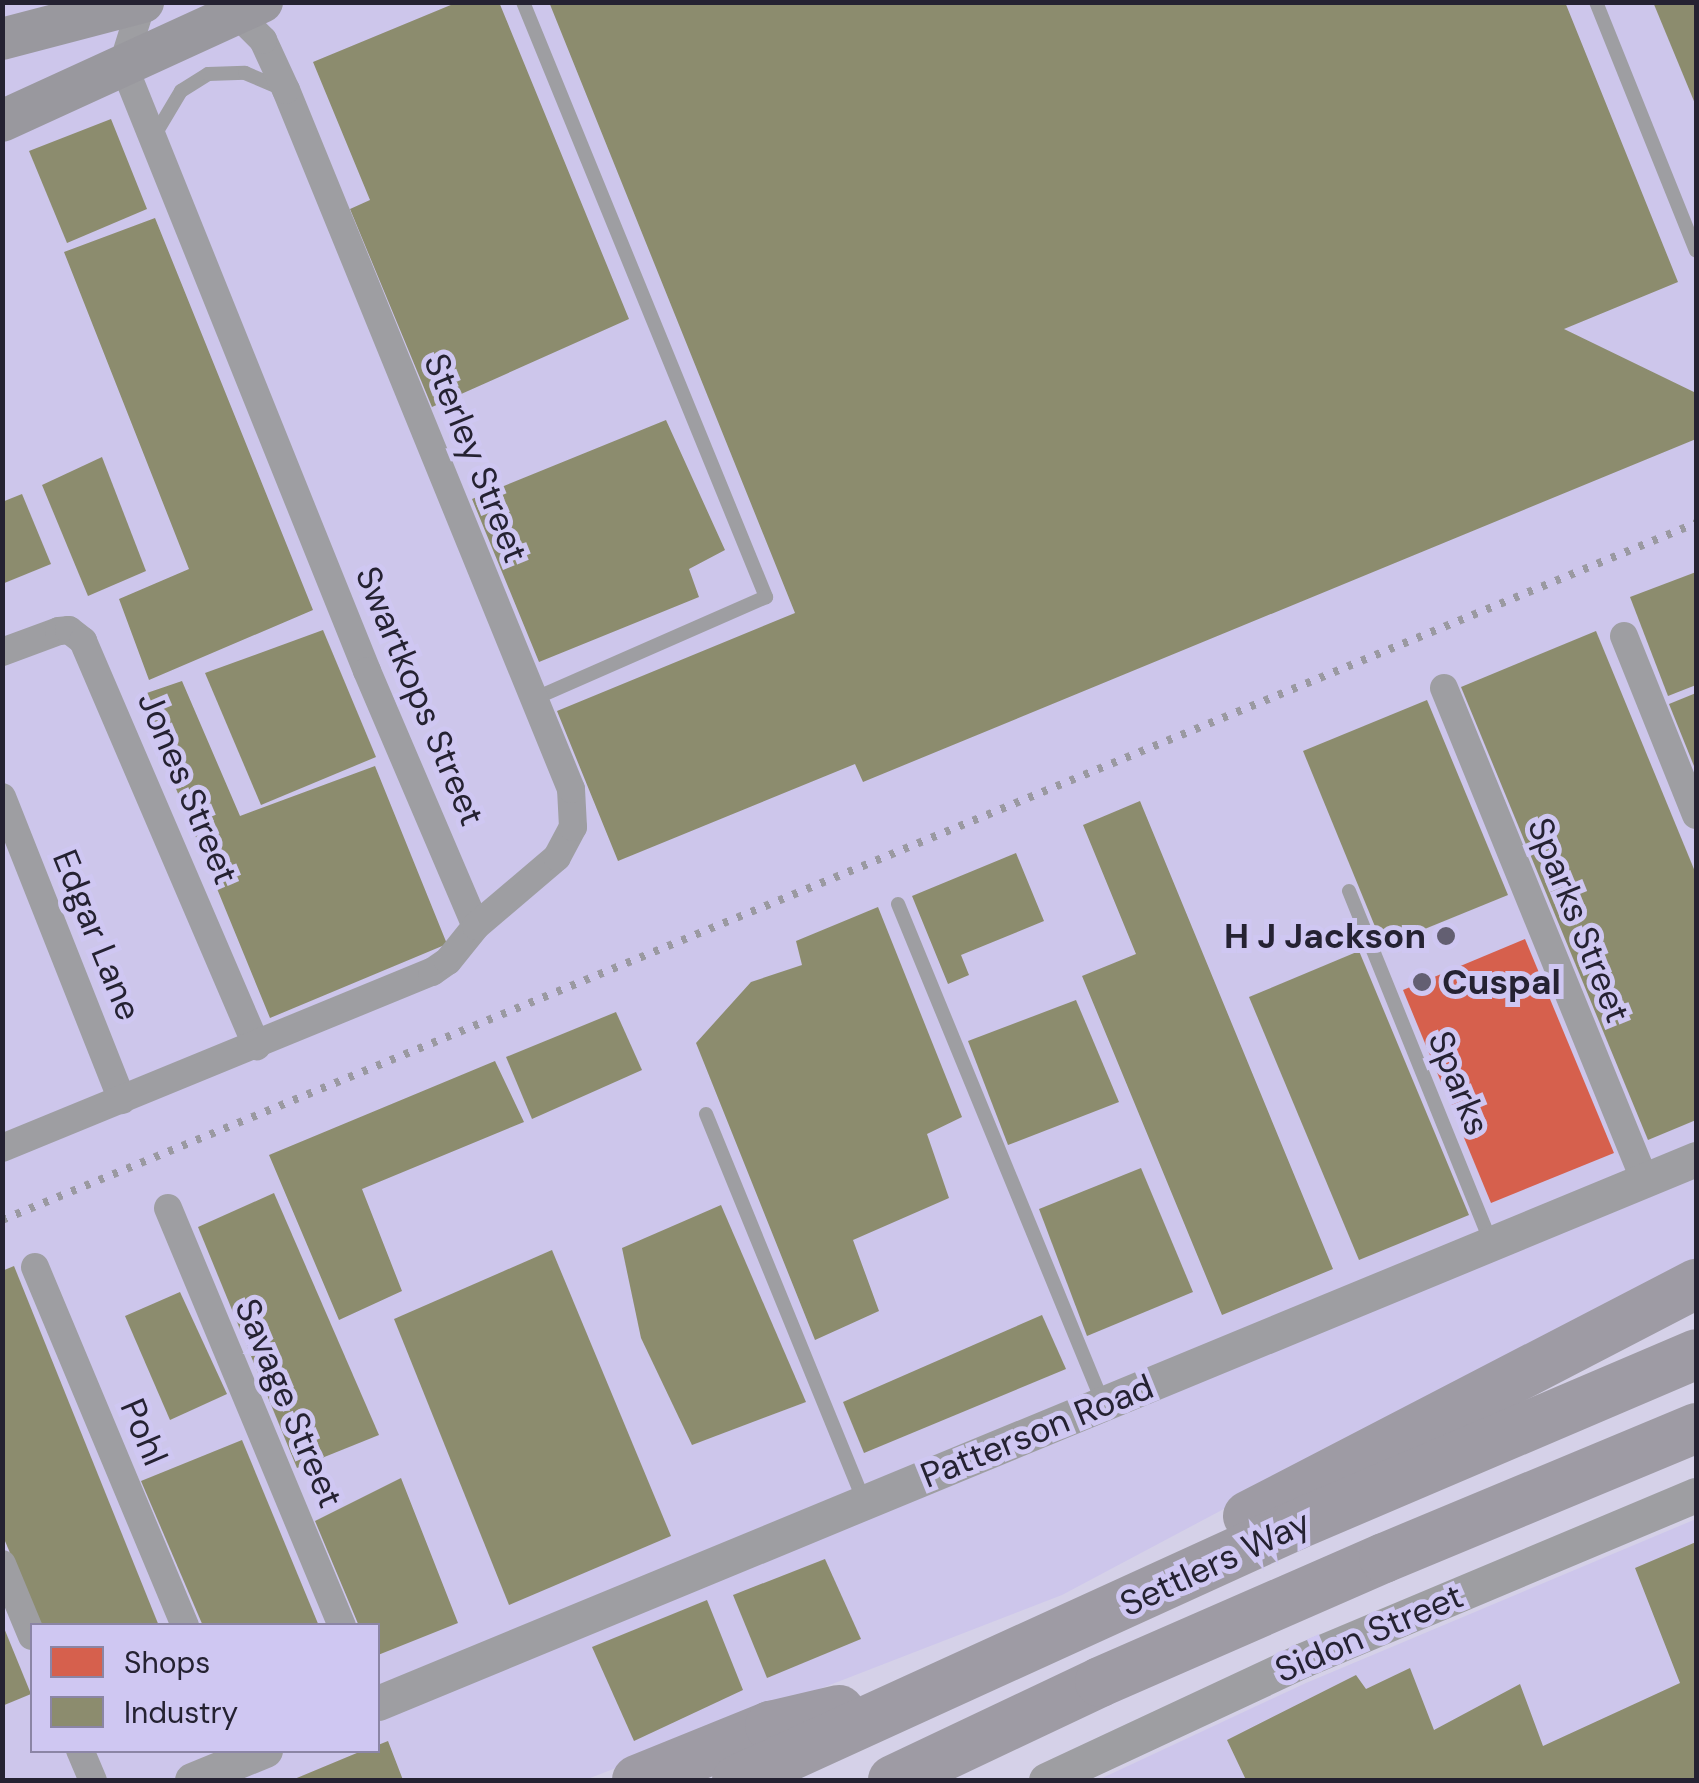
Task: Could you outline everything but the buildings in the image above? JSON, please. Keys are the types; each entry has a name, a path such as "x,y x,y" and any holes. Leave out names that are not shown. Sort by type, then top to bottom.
{"highway":[{"path":"1016,1656 1058,1607 1231,1526 1290,1490 1696,1284"},
{"name":"Settlers Way","path":"737,1780 1296,1525 1696,1354"},
{"name":"Settlers Way","path":"892,1780 1366,1565 1696,1428"},
{"path":"637,1780 802,1715 922,1694"}],"main road":[{"path":"2,38 142,3"},
{"path":"2,121 242,6"}],"street":[{"path":"123,64 142,3"},
{"name":"Sterley Street","path":"242,6 286,90 571,790 574,811 570,839 557,857 476,926"},
{"name":"Swartkops Street","path":"123,64 476,926"},
{"name":"Jones Street","path":"2,652 59,631 69,630 83,641 257,1046"},
{"path":"1624,636 1696,815"},
{"name":"Sparks Street","path":"1444,688 1645,1181"},
{"name":"Edgar Lane","path":"2,797 122,1100"},
{"path":"2,1148 432,972 448,962 476,926"},
{"name":"Patterson Road","path":"380,1702 1696,1159"},
{"name":"Savage Street","path":"168,1208 341,1623"},
{"name":"Pohl","path":"35,1267 183,1623"},
{"name":"Sidon Street","path":"1046,1780 1302,1660 1696,1495"},
{"path":"2,1564 30,1631"},
{"path":"81,1753 93,1780"},
{"path":"192,1780 247,1754"}],"lane":[{"path":"523,2 766,597 534,699"},
{"path":"1596,2 1696,252"},
{"path":"153,138 181,92 208,74 245,73 286,90"},
{"name":"Sparks","path":"1349,890 1491,1243"},
{"path":"898,904 1103,1404"},
{"path":"706,1114 864,1502"}],"shaded area":[{"path":"3,3 1696,3 1696,1258 1062,1595 585,1780 3,1780"},
{"path":"1696,1519 1696,1780 1098,1780 1306,1683"}],"railway":[{"path":"2,1220 1696,523"}],"place":[{"name":"H J Jackson","path":"1446,936"},
{"name":"Cuspal","path":"1422,982"}]}
